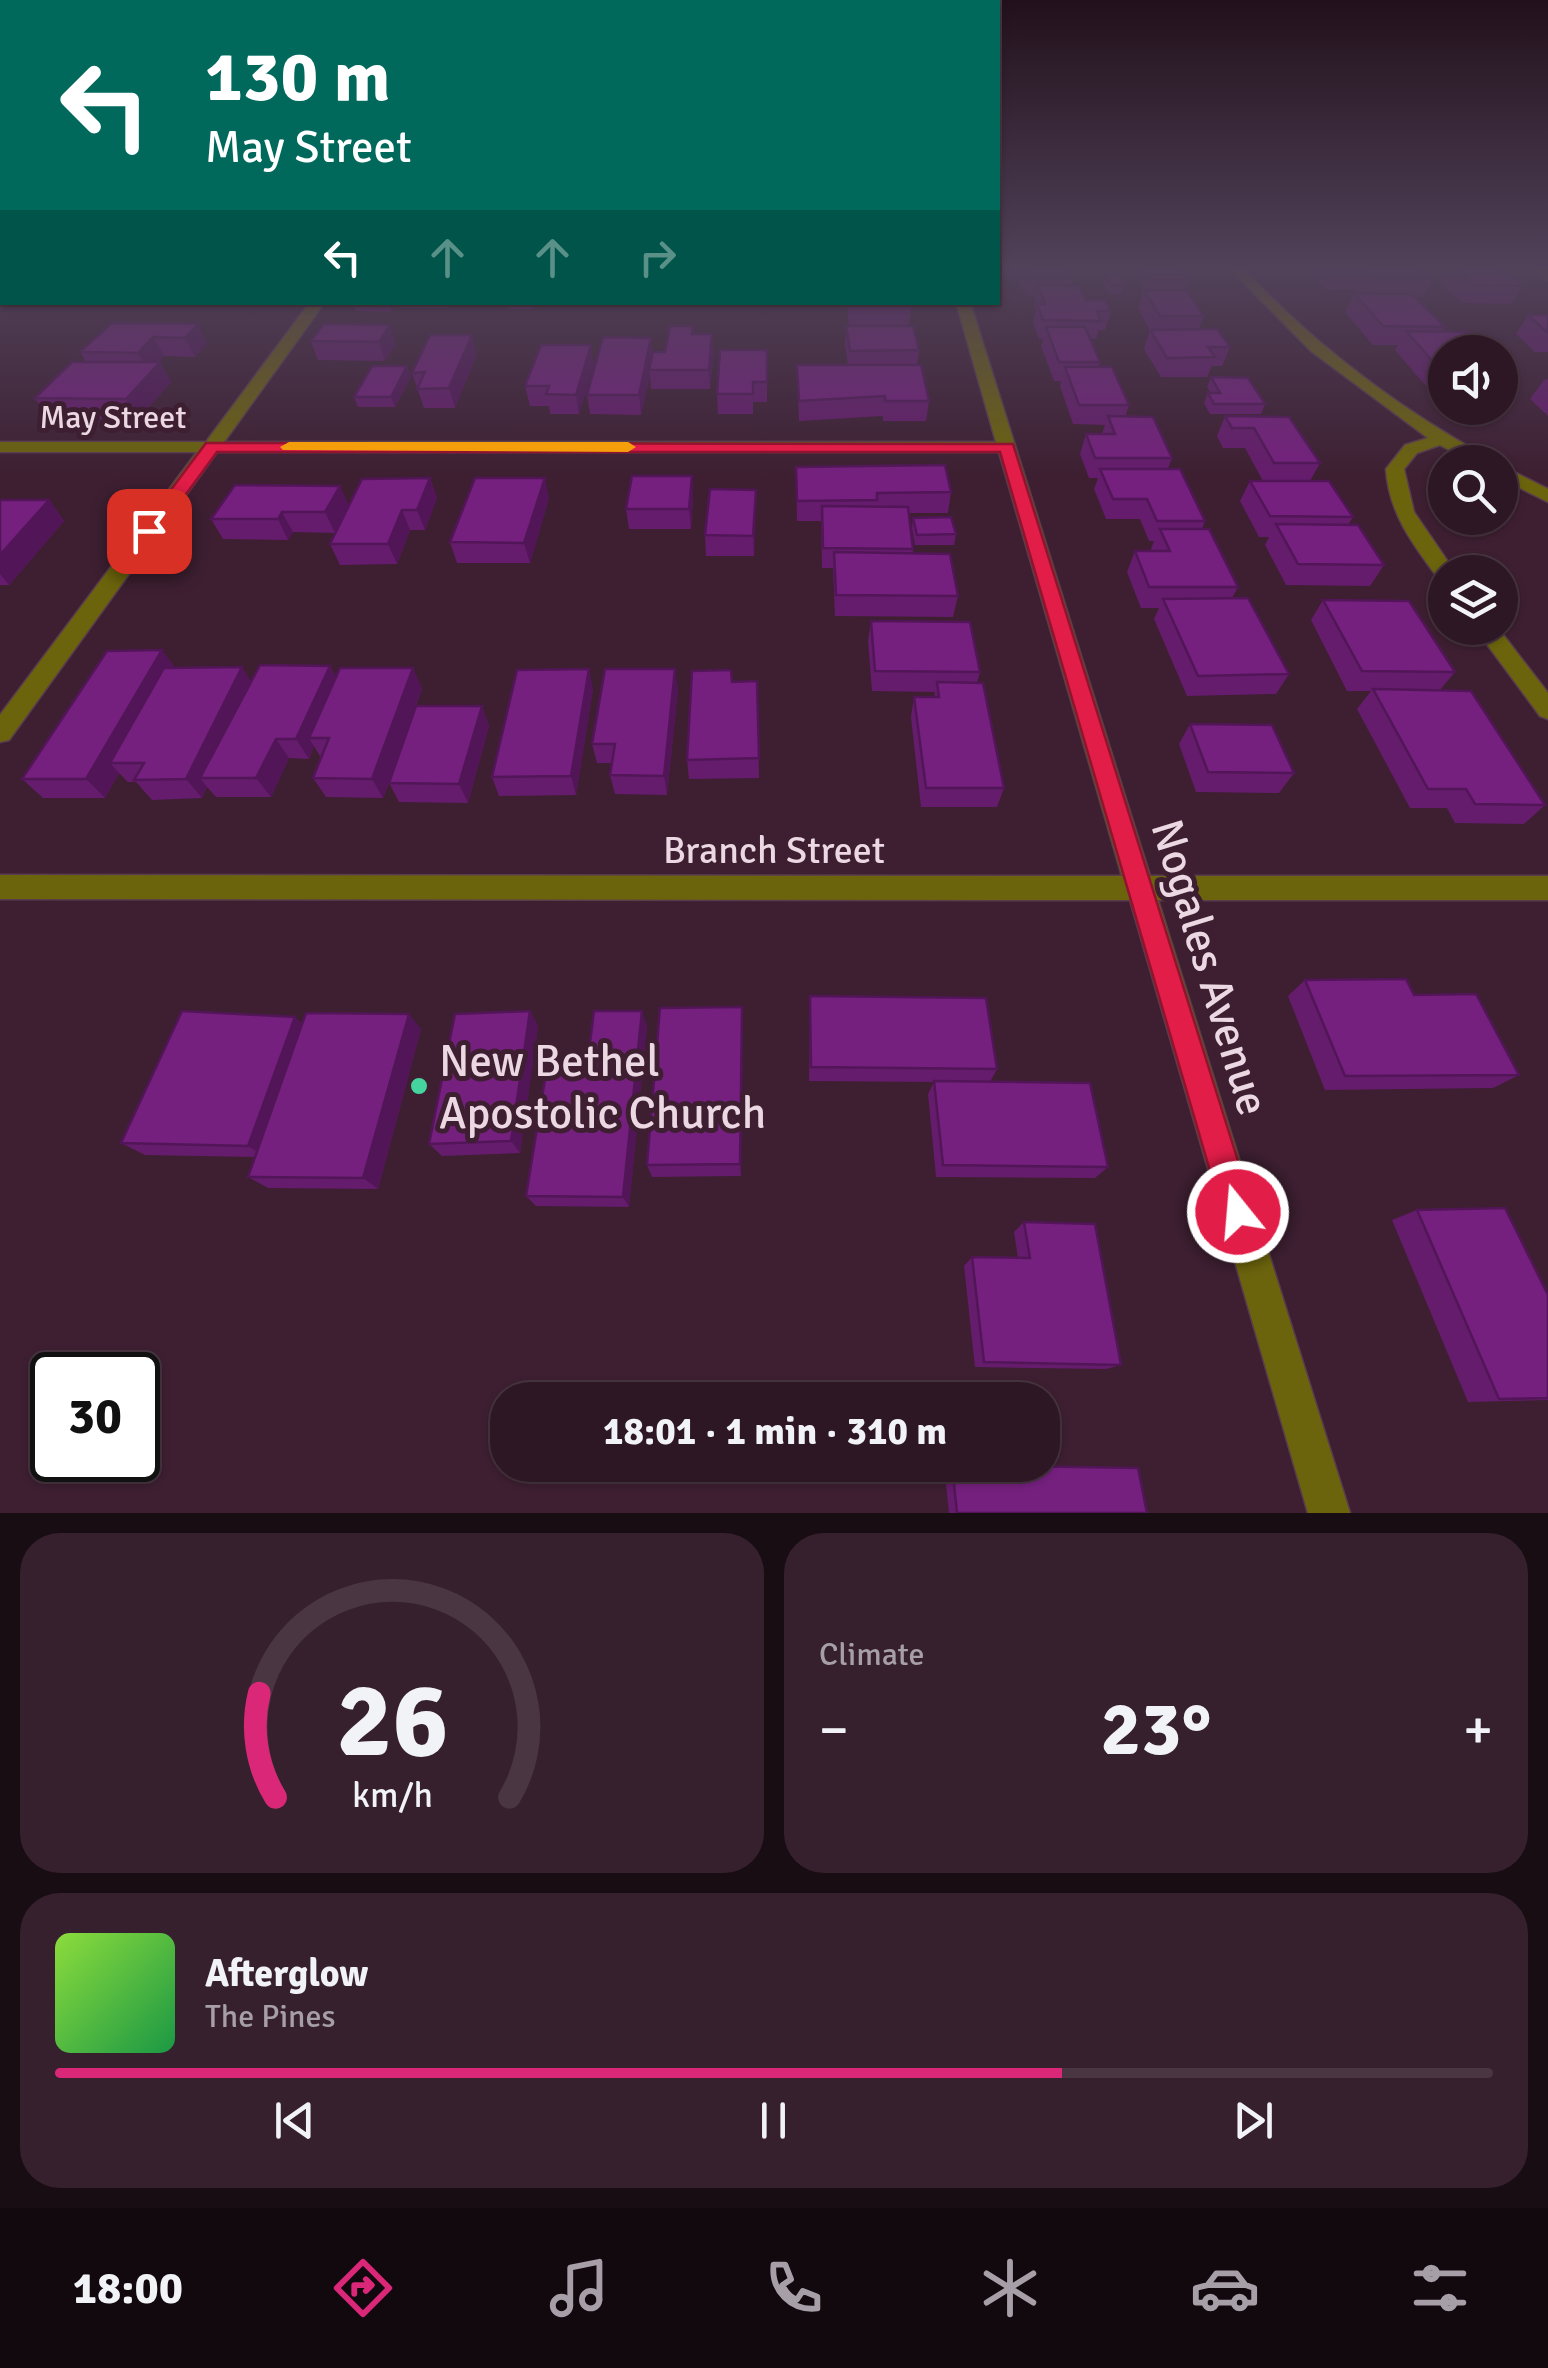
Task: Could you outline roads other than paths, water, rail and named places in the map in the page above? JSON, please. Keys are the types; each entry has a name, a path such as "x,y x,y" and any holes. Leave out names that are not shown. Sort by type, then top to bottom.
{"street":[{"path":"0,734 293,336"},
{"name":"Nogales Avenue","path":"974,336 1329,1513"},
{"path":"1307,336 1449,445"},
{"path":"1431,555 1402,516 1394,469 1411,449 1439,440"},
{"name":"May Street","path":"0,447 1007,447"},
{"path":"1518,480 1548,496"},
{"path":"1499,645 1548,710"},
{"name":"Branch Street","path":"0,887 1548,888"}],"place":[{"name":"New Bethel Apostolic Church","path":"419,1086"}]}
